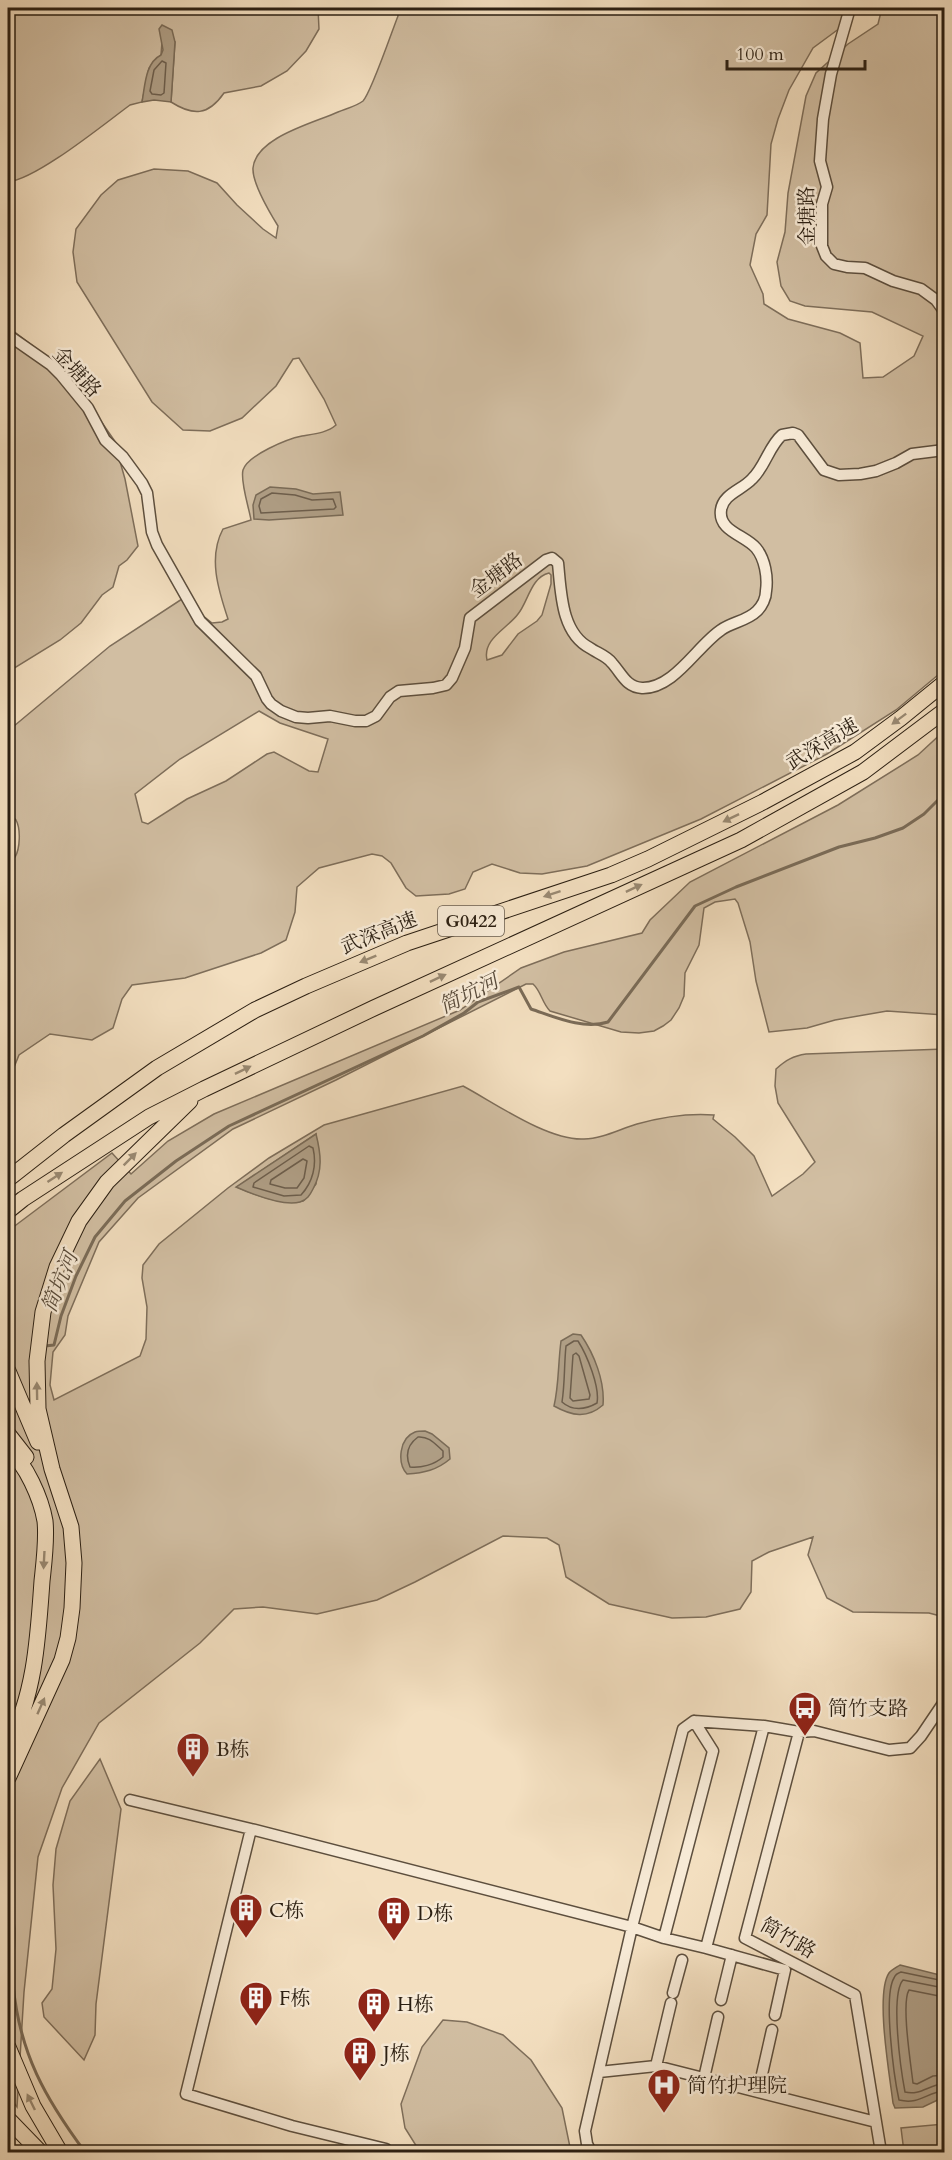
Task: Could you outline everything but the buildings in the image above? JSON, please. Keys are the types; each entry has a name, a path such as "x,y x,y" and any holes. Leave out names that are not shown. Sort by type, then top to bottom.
{"highway":[{"name":"武深高速","path":"8,1179 64,1135 157,1068 255,1010 406,944 611,874 668,849 764,802 855,752 945,682"},
{"name":"G0422","path":"8,1211 23,1198 149,1117 204,1089 374,1008 741,840 863,772 945,711"},
{"path":"8,1788 11,1754 62,1660 69,1628 74,1563 71,1527 52,1469 38,1410 36,1361 44,1312 57,1267 79,1221 107,1182 204,1089"},
{"path":"8,1167 64,1135"},
{"path":"8,1371 52,1469"},
{"path":"8,1434 30,1463 42,1498 45,1523 37,1651 27,1701 11,1754 8,1778"},
{"path":"8,1449 32,1481 45,1523"},
{"path":"8,2047 33,2106 60,2152"},
{"path":"8,2119 40,2152"}],"street":[{"name":"金塘路","path":"850,8 831,74 823,119 820,161 827,187 822,204 822,246 826,256 834,264 865,268 893,281 921,289 936,300 945,311"},
{"name":"金塘路","path":"8,335 51,365 61,375 88,408 105,440 123,457 142,483 147,493 152,532 157,545 200,621 256,676 271,704 289,715 302,718 330,716 366,721 376,716 390,697 399,691 446,685 452,678 465,648 470,618 546,560 552,558 558,563 569,627 576,638 608,659 622,677 633,686 647,688 657,686 672,676 720,630 749,617 758,610 763,602 767,586 761,557 752,544 725,525 722,521 721,509 727,498 758,473 778,438 793,433 798,435 824,470 839,475 876,471 912,454 945,450"},
{"path":"591,2152 585,2132 632,1927 683,1729 694,1721 764,1726 799,1732 814,1731 889,1750 910,1748 944,1702"},
{"path":"664,1938 713,1751 694,1721"},
{"path":"706,1948 764,1726"},
{"name":"简竹路","path":"799,1732 745,1938 855,1995 881,2152"},
{"path":"130,1800 632,1927 664,1938 684,1951 706,1948 785,1970 775,2015"},
{"path":"251,1829 186,2094 292,2126 386,2149 385,2152"},
{"path":"656,2066 684,1951"},
{"path":"721,2000 732,1955"},
{"path":"704,2078 717,2017"},
{"path":"758,2092 772,2030"},
{"path":"599,2072 656,2066 876,2122"}],"shaded area":[{"path":"8,8 318,8 319,29 306,51 287,71 261,86 224,93 212,106 200,111 186,110 171,102 175,42 162,42 161,55 149,68 142,102 130,105 88,137 36,171 21,179 8,182"},
{"path":"397,8 859,8 840,28 813,48 789,90 771,144 767,215 756,234 750,265 763,294 764,304 788,319 840,333 860,343 863,378 883,377 914,356 923,336 872,312 805,306 790,301 781,286 777,262 785,232 788,193 806,96 816,73 848,44 878,24 882,8 944,8 944,670 896,710 827,754 701,819 587,866 542,874 520,873 492,864 473,872 465,889 449,894 416,896 406,888 391,863 382,856 372,854 319,868 297,887 295,912 286,940 261,953 185,978 132,985 122,999 113,1028 92,1040 50,1034 19,1055 8,1082 8,858 15,857 18,849 19,828 16,820 8,813 8,731 110,646 182,599 212,623 228,619 218,585 216,551 223,529 251,520 242,475 246,464 260,453 278,444 324,431 336,425 324,399 299,358 293,359 276,386 242,418 210,431 183,430 152,402 77,282 73,252 76,229 101,195 118,180 154,169 188,171 217,183 237,205 276,238 278,226 262,198 253,174 257,157 264,148 288,132 363,101 376,75 398,16","holes":["549,573 551,584 542,615 518,634 502,655 487,660 486,653 492,640 518,614 538,579","259,711 280,723 328,739 318,772 309,771 274,752 267,754 226,781 187,799 148,824 142,822 135,794 180,759"]},
{"path":"8,327 58,365 123,453 119,458 138,546 119,566 113,587 102,595 81,623 60,640 8,672"},
{"path":"944,731 944,1015 887,1011 835,1020 807,1028 769,1032 756,981 750,942 738,903 735,899 715,902 704,908 699,945 685,973 684,996 679,1008 671,1020 654,1031 621,1032 550,1011 536,987 533,984 526,984 233,1129 138,1198 99,1242 68,1316 65,1335 53,1352 50,1385 54,1400 140,1356 146,1339 147,1307 142,1278 143,1265 159,1244 269,1158 324,1125 463,1086 538,1128 570,1138 597,1137 665,1118 714,1115 713,1119 754,1156 772,1196 803,1174 815,1162 778,1103 775,1086 776,1069 793,1057 806,1054 944,1049 944,1617 929,1613 853,1612 827,1598 808,1555 813,1537 769,1552 752,1561 751,1592 740,1609 706,1617 672,1618 609,1604 566,1577 559,1545 547,1538 503,1536 377,1600 317,1614 263,1607 234,1609 200,1643 99,1723 62,1788 38,1857 24,1992 17,2107 8,2095 8,1231 112,1153 131,1174 168,1141 214,1114 460,1010 521,968 564,952 642,933 650,920 690,882 838,805 918,755","holes":["316,1134 316,1184 303,1201 295,1202 269,1199 237,1187"]},
{"path":"100,1759 121,1809 96,2004 95,2035 84,2060 44,2017 42,2003 52,1989 56,1949 53,1885 56,1849 70,1801"},
{"path":"443,2020 467,2022 503,2035 531,2060 562,2108 571,2152 420,2152 405,2128 401,2104 422,2047"},
{"path":"944,2124 944,2152 904,2152 901,2128"}],"water":[{"path":"162,25 172,30 175,42 171,102 154,100 142,102 149,69 163,50 159,29"},
{"path":"270,487 296,489 313,494 340,492 343,515 254,519 253,505 256,495"},
{"path":"316,1134 320,1169 313,1189 305,1200 285,1203 236,1187"},
{"path":"573,1334 581,1335 586,1342 598,1368 602,1387 603,1405 585,1414 573,1414 554,1406 561,1341"},
{"path":"425,1431 449,1448 450,1459 430,1470 407,1474 401,1457 403,1445 410,1435"},
{"path":"900,1965 944,1976 944,2097 923,2107 895,2108 893,2103 883,1999 889,1973"}],"waterway":[{"name":"简坑河","path":"45,1346 54,1345 61,1316 76,1276 95,1237 125,1201 176,1161 229,1126 423,1036 464,1013 478,1002 519,987 531,1009 579,1024 608,1022 695,906 736,887 839,847 903,828 924,814 944,794"},
{"path":"8,1903 12,1913 14,1933 12,1975 16,2010 28,2054 46,2094 85,2152"}],"railway":[{"path":"8,2145 14,2152"}],"place":[{"name":"简竹支路","path":"805,1737"},
{"name":"B栋","path":"193,1778"},
{"name":"C栋","path":"246,1939"},
{"name":"D栋","path":"394,1942"},
{"name":"F栋","path":"256,2027"},
{"name":"H栋","path":"374,2033"},
{"name":"J栋","path":"360,2082"},
{"name":"简竹护理院","path":"664,2114"}]}
